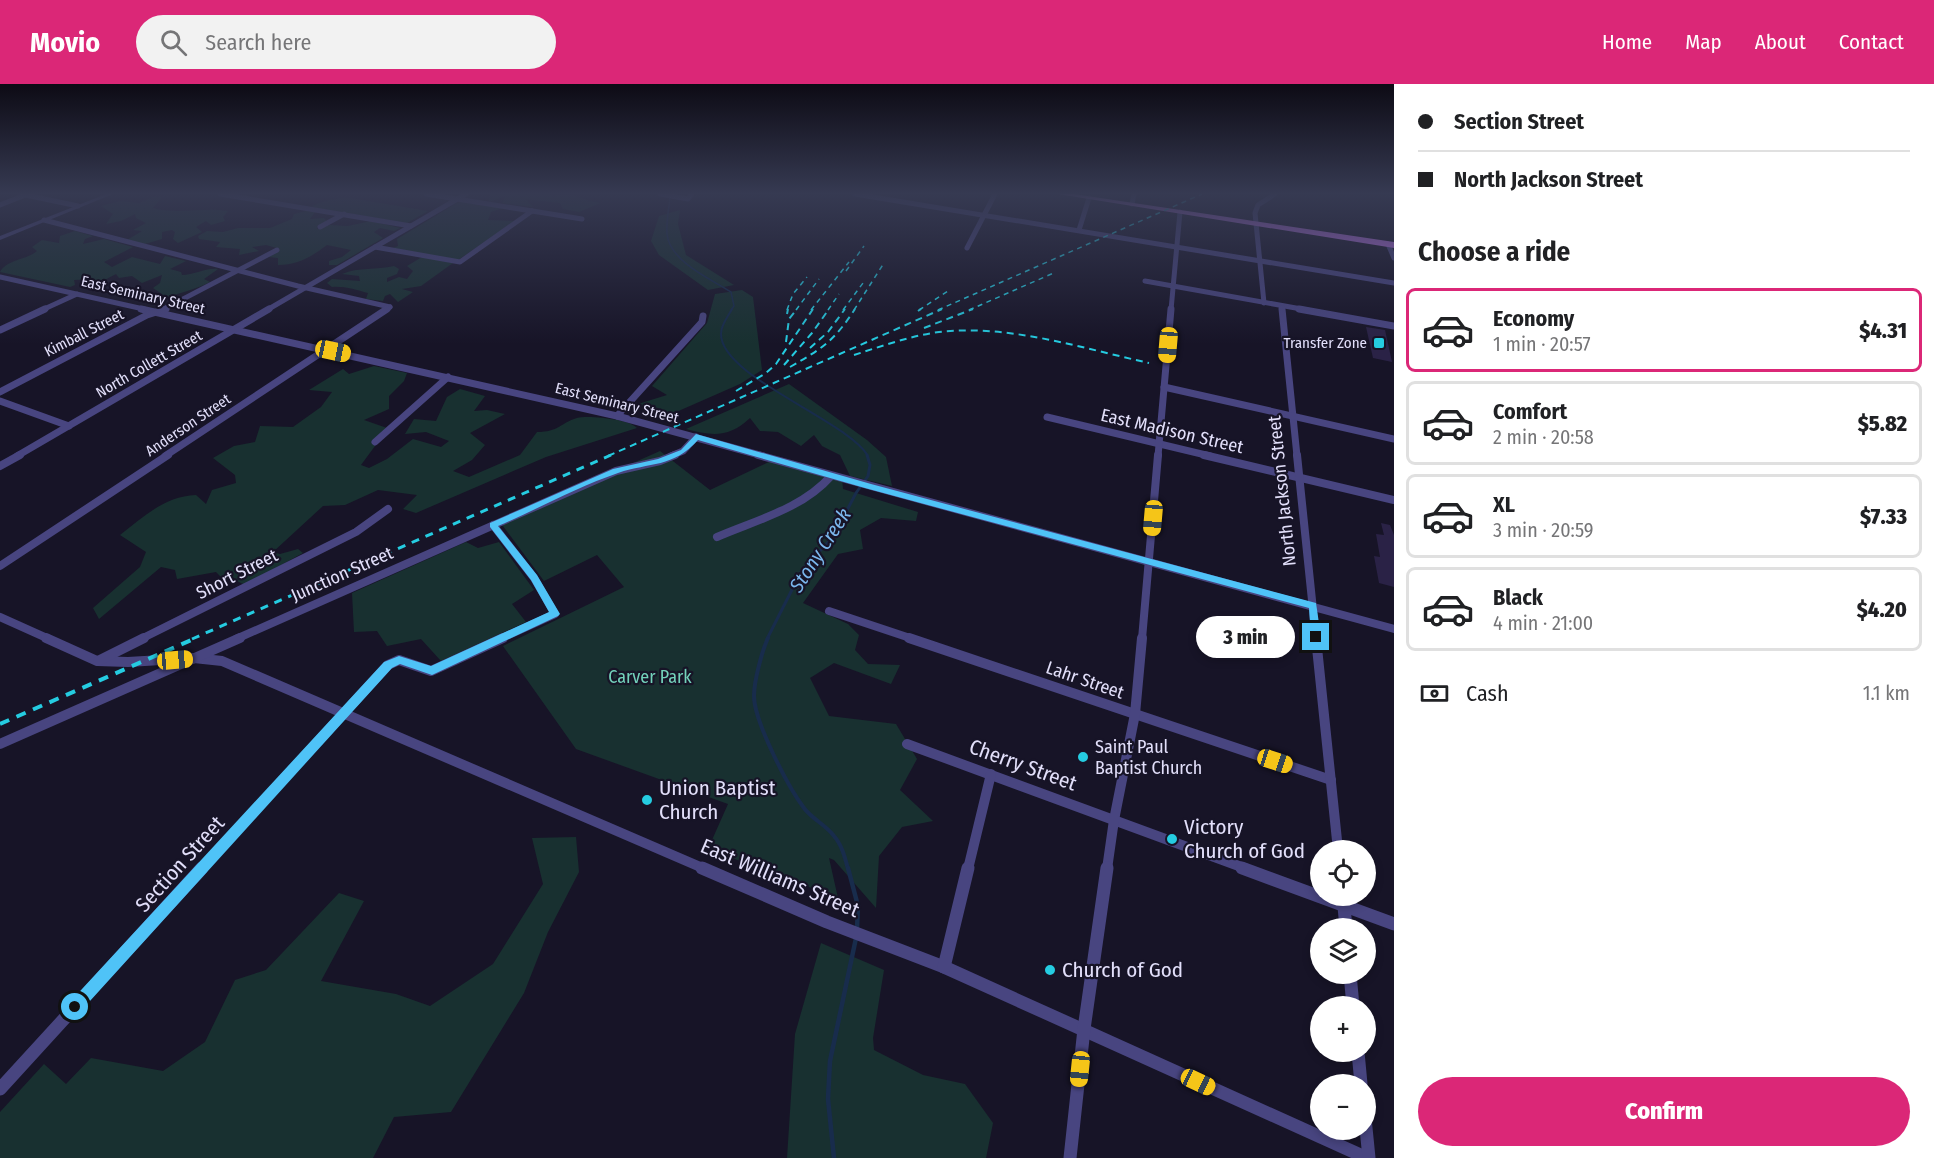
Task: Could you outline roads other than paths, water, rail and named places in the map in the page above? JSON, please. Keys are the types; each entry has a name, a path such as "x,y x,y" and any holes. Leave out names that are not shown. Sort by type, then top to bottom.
{"street":[{"path":"136,244 305,288"},
{"name":"North Collett Street","path":"0,466 380,244"},
{"path":"375,247 460,262 485,244"},
{"path":"967,249 969,244"},
{"path":"1161,244 1394,283"},
{"path":"1259,244 1264,303"},
{"path":"1391,245 1394,258"},
{"path":"1070,1158 1084,1029 1114,820 1135,714 1178,247"},
{"name":"Kimball Street","path":"0,392 277,250"},
{"name":"East Seminary Street","path":"2,278 617,416 1394,629"},
{"path":"1145,281 1394,326"},
{"name":"Anderson Street","path":"0,566 390,307 305,288"},
{"path":"0,330 77,294"},
{"name":"North Jackson Street","path":"1282,306 1337,840"},
{"path":"617,416 702,322 703,316"},
{"path":"375,442 448,377"},
{"path":"1164,387 1394,439"},
{"path":"0,401 69,426"},
{"name":"East Madison Street","path":"1047,417 1394,500"},
{"name":"Junction Street","path":"0,744 616,471 660,461 684,451 696,437"},
{"path":"717,537 810,496 827,483 831,476"},
{"name":"Short Street","path":"97,661 356,532 388,509"},
{"name":"Section Street","path":"0,1089 388,665 399,660 432,671 555,614 534,578 493,525"},
{"name":"Lahr Street","path":"829,611 1331,780"},
{"name":"East Williams Street","path":"0,617 97,661 128,663 194,658 222,662 827,922 944,967 1368,1158"},
{"name":"Cherry Street","path":"907,744 1114,820 1310,888"},
{"path":"944,967 991,774"},
{"name":"Cherry Street","path":"1356,906 1394,924"},
{"path":"1367,1140 1368,1158"}],"waterway":[{"name":"Stony Creek","path":"670,244 675,253 693,269 731,292 734,306 731,310"},
{"name":"Stony Creek","path":"732,309 721,330 726,350 741,366 762,382 836,428 856,442 868,456"},
{"name":"Stony Creek","path":"767,639 802,570 833,537 856,493 868,476 870,465 867,455"},
{"name":"Stony Creek","path":"768,638 754,690 755,707 773,754 789,785 807,812 837,840 848,869"},
{"name":"Stony Creek","path":"848,868 858,906 857,929"},
{"name":"Stony Creek","path":"834,1158 828,1099 830,1061 856,938"}],"railway":[{"path":"938,310 1088,244"},
{"path":"846,271 864,246"},
{"path":"811,310 849,262"},
{"path":"854,310 884,263"},
{"path":"969,310 1056,272"},
{"path":"787,310 793,294 807,277"},
{"path":"796,310 819,279"},
{"path":"843,310 863,283"},
{"path":"919,310 948,291"},
{"path":"828,310 839,294"},
{"path":"787,314 788,309"},
{"path":"786,342 789,319 797,309"},
{"path":"736,391 766,373 776,364 813,309"},
{"path":"784,365 829,309"},
{"path":"810,348 828,332 845,309"},
{"path":"790,367 827,343 841,329 855,309"},
{"path":"608,456 942,309"},
{"path":"924,328 973,309"},
{"path":"854,355 917,336 965,330 1018,334 1149,363"},
{"path":"192,639 611,455"},
{"path":"0,724 196,638"}],"place":[{"name":"Transfer Zone","path":"1379,343"},
{"name":"Saint Paul Baptist Church","path":"1083,757"},
{"name":"Union Baptist Church","path":"647,800"},
{"name":"Victory Church of God","path":"1172,839"},
{"name":"Church of God","path":"1050,970"}],"park label":[{"name":"Carver Park","path":"650,677"}]}
